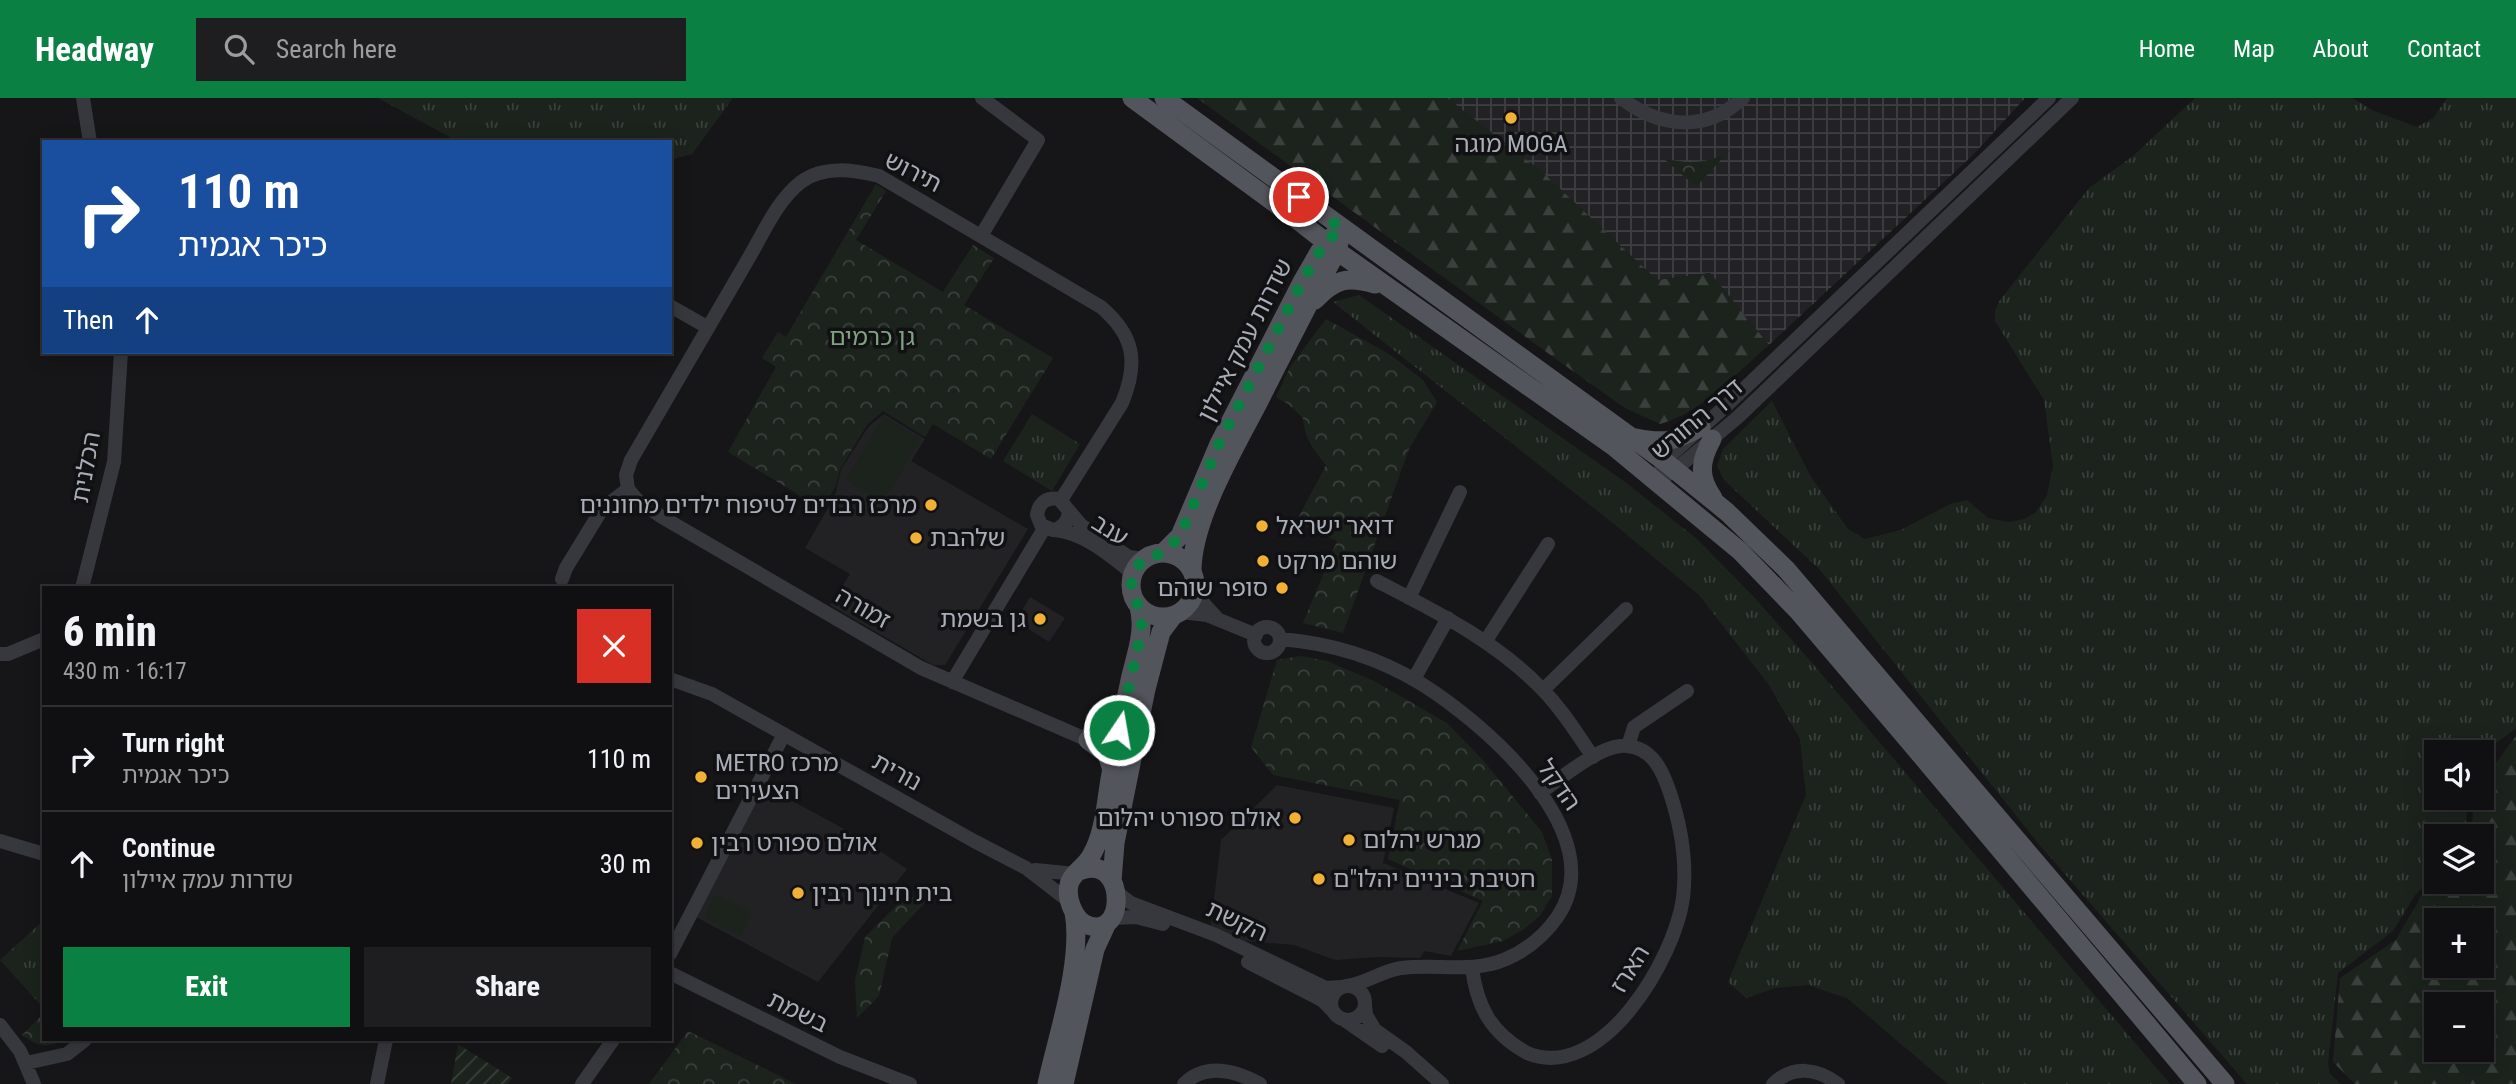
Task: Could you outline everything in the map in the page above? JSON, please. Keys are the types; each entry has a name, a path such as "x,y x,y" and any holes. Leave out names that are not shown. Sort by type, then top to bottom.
{"main road":[{"path":"1132,98 1386,287 1613,446 1740,551 1799,612 2197,1084"},
{"path":"1164,98 1631,436 1717,504 1786,569 2225,1084"},
{"path":"1295,218 1309,244 1309,270"},
{"name":"שדרות עמק איילון","path":"1193,579 1192,558 1200,529 1222,476 1305,311 1331,247 1342,229"},
{"name":"שדרות עמק איילון","path":"1163,553 1180,536 1219,444 1309,270 1331,247"},
{"path":"1305,311 1339,281 1358,279 1386,287"},
{"path":"1631,436 1656,442 1707,433 1701,468 1703,480 1717,504"},
{"path":"1047,1084 1075,958 1077,931 1068,886 1091,857 1098,838 1142,629 1139,607 1131,592 1131,582 1136,566 1143,559 1163,553 1180,558 1193,579 1192,599 1161,632 1146,689 1115,843 1113,886 1117,907 1095,949 1065,1084"},
{"path":"1139,607 1155,617 1177,614"},
{"path":"1088,740 1107,739 1119,730"},
{"path":"1088,740 1107,754 1112,770"},
{"path":"1079,872 1089,868 1101,870 1113,886"},
{"path":"1072,907 1086,924 1095,926 1110,920"}],"street":[{"path":"83,98 90,140"},
{"path":"981,236 1038,140 982,98"},
{"path":"1621,98 1644,114 1682,124 1719,114 1743,98"},
{"name":"דרך החורש","path":"1707,433 2049,98"},
{"name":"דרך החורש","path":"1657,481 1669,465 1971,196 2072,98"},
{"name":"תירוש","path":"628,489 626,475 631,460 707,327 782,204 801,182 818,173 850,170 879,176 1101,307 1120,324 1130,347 1129,386 1065,506"},
{"path":"672,307 707,327"},
{"name":"הכלנית","path":"83,586 114,461 121,354"},
{"path":"562,579 602,509 628,489"},
{"name":"זמורה","path":"628,489 637,500 662,517 921,668 1088,740"},
{"path":"1409,598 1460,492"},
{"path":"1048,499 1065,506 1063,526 1049,528 1038,520 1037,515 1041,504 1048,499"},
{"name":"ענב","path":"1065,506 1081,526 1123,554 1134,559 1143,559"},
{"path":"953,682 1049,528"},
{"name":"ענב","path":"1049,528 1066,531 1088,541 1126,568 1131,582"},
{"path":"1485,642 1548,544"},
{"path":"1193,579 1204,604 1217,618"},
{"path":"1377,581 1448,618 1512,661 1543,690 1593,757"},
{"path":"1543,690 1626,609"},
{"path":"1177,614 1191,611 1217,618"},
{"name":"הדקל","path":"1217,618 1256,635 1255,644 1265,652 1277,648 1280,639 1342,649 1382,663 1414,679 1438,695 1500,747 1539,793 1560,825 1568,848 1571,870 1566,900 1552,925 1530,945 1503,960 1472,968 1406,968 1388,971 1356,985 1343,987"},
{"path":"1414,679 1448,618"},
{"path":"0,654 8,654 42,640"},
{"name":"נורית","path":"672,680 712,694 1026,868 1072,907"},
{"path":"1539,793 1593,757 1614,747 1628,746 1634,727 1687,691"},
{"path":"672,950 784,734"},
{"name":"הארז","path":"1472,968 1477,998 1495,1028 1510,1042 1544,1060 1559,1061 1589,1051 1607,1037 1644,995 1659,971 1678,923 1683,899 1683,853 1678,822 1662,770 1652,757 1628,746"},
{"path":"0,841 42,853"},
{"name":"נורית","path":"1026,868 1046,872 1079,872"},
{"name":"הקשת","path":"1113,886 1131,903 1216,935 1326,988 1343,987"},
{"name":"הקשת","path":"1110,920 1147,919 1194,936 1322,1000 1429,1084"},
{"path":"1388,971 1371,987 1365,1003 1358,1017 1353,1020 1338,1015 1333,995 1343,987 1357,988 1364,996 1365,1003 1366,1016 1375,1030 1442,1084"},
{"name":"בשמת","path":"672,974 828,1052 910,1084"},
{"path":"0,1025 26,1063 34,1084"},
{"path":"26,1063 67,1054 84,1041"},
{"path":"377,1084 386,1041"},
{"path":"582,1084 612,1041"},
{"path":"1184,1084 1202,1072 1220,1070 1237,1073 1260,1084"},
{"path":"1773,1084 1783,1075 1798,1070 1814,1070 1838,1084"}],"shaded area":[{"path":"1447,98 2025,98 1973,155 1769,345 1710,273 1657,280 1541,171"},
{"name":"שלהבת","path":"884,414 925,439 911,461 1028,529 945,665 933,665 830,605 850,574 805,548 835,496 841,469 869,426"},
{"name":"גן בשמת","path":"1030,597 1065,618 1049,642 1016,621"},
{"name":"חטיבת ביניים יהלו\"ם","path":"1277,785 1394,808 1383,863 1479,903 1451,956 1425,951 1420,958 1335,960 1294,945 1245,941 1211,925 1221,840"},
{"name":"בית חינוך רבין","path":"765,786 859,837 907,869 818,982 696,917"}],"green space":[{"path":"378,98 733,98 692,154 672,159 672,140 455,140"},
{"path":"1197,98 1447,98 1541,171 1657,280 1710,273 1769,345 1705,401 1691,411 1660,424 1625,408"},
{"path":"2195,98 2352,98 2374,111 2417,127 2433,118 2447,98 2516,98 2516,728 2494,745 2494,740 2424,740 2424,810 2467,810 2466,824 2424,824 2424,886 2415,895 2393,931 2338,973 2328,1063 2330,1074 2341,1084 2247,1084 2038,843 1820,570 1724,480 1717,466 1723,449 1772,401 1811,477 1848,529 1865,539 1901,530 1950,504 1967,500 1988,518 2009,522 2024,519 2036,512 2047,495 2053,466 2044,400 1995,321 1995,311 2000,300 2089,188 2133,156"},
{"path":"1730,150 1696,187 1664,159 1698,162"},
{"name":"גן כרמים","path":"876,184 886,191 856,240 943,292 973,245 994,258 964,305 1053,358 991,459 933,424 925,437 883,411 867,425 840,469 836,486 822,509 728,452 776,367 762,358 778,332 786,337"},
{"path":"1359,295 1625,482 1697,539 1754,597 1813,664 2170,1084 1948,1084 1847,998 1808,985 1775,988 1746,998 1728,982 1806,795 1800,739 1769,685 1699,595 1619,528 1333,302"},
{"path":"1326,319 1389,354 1423,380 1437,402 1409,449 1343,633 1303,623 1337,541 1296,522 1326,465 1310,443 1303,418 1276,397 1290,367"},
{"path":"1032,414 1080,444 1052,491 1003,461"},
{"path":"883,416 921,439 883,503 846,480"},
{"path":"1301,656 1327,661 1374,681 1447,723 1482,759 1542,832 1552,860 1552,896 1540,916 1503,941 1457,951 1483,901 1388,859 1400,800 1273,775 1251,747 1277,660"},
{"path":"2516,736 2516,1084 2355,1084 2333,1062 2340,978 2396,940 2424,891 2424,894 2494,894 2494,824 2472,824 2473,810 2494,810 2494,766"},
{"path":"934,888 931,896 892,938 879,996 857,1018 855,980 865,937 899,903"},
{"path":"715,894 753,912 741,936 704,918"},
{"path":"42,922 42,1007 0,960"},
{"path":"42,1015 42,1041 62,1041 43,1045 22,1035"},
{"path":"688,1031 796,1084 649,1084"},
{"path":"458,1044 512,1078 508,1084 451,1084"}],"place":[{"name":"מוגה MOGA","path":"1511,118"},
{"name":"מרכז רבדים לטיפוח ילדים מחוננים","path":"931,505"},
{"name":"דואר ישראל","path":"1262,526"},
{"name":"שלהבת","path":"916,538"},
{"name":"שוהם מרקט","path":"1263,561"},
{"name":"סופר שוהם","path":"1282,588"},
{"name":"גן בשמת","path":"1040,619"},
{"name":"METRO מרכז הצעירים","path":"701,777"},
{"name":"אולם ספורט יהלום","path":"1295,818"},
{"name":"מגרש יהלום","path":"1349,840"},
{"name":"אולם ספורט רבין","path":"697,843"},
{"name":"חטיבת ביניים יהלו\"ם","path":"1319,879"},
{"name":"בית חינוך רבין","path":"798,893"}],"route":[{"path":"1119,730 1142,629 1142,618 1130,584 1136,566 1143,559 1163,553 1180,536 1219,444 1302,282 1325,242 1342,229 1299,197"}]}
